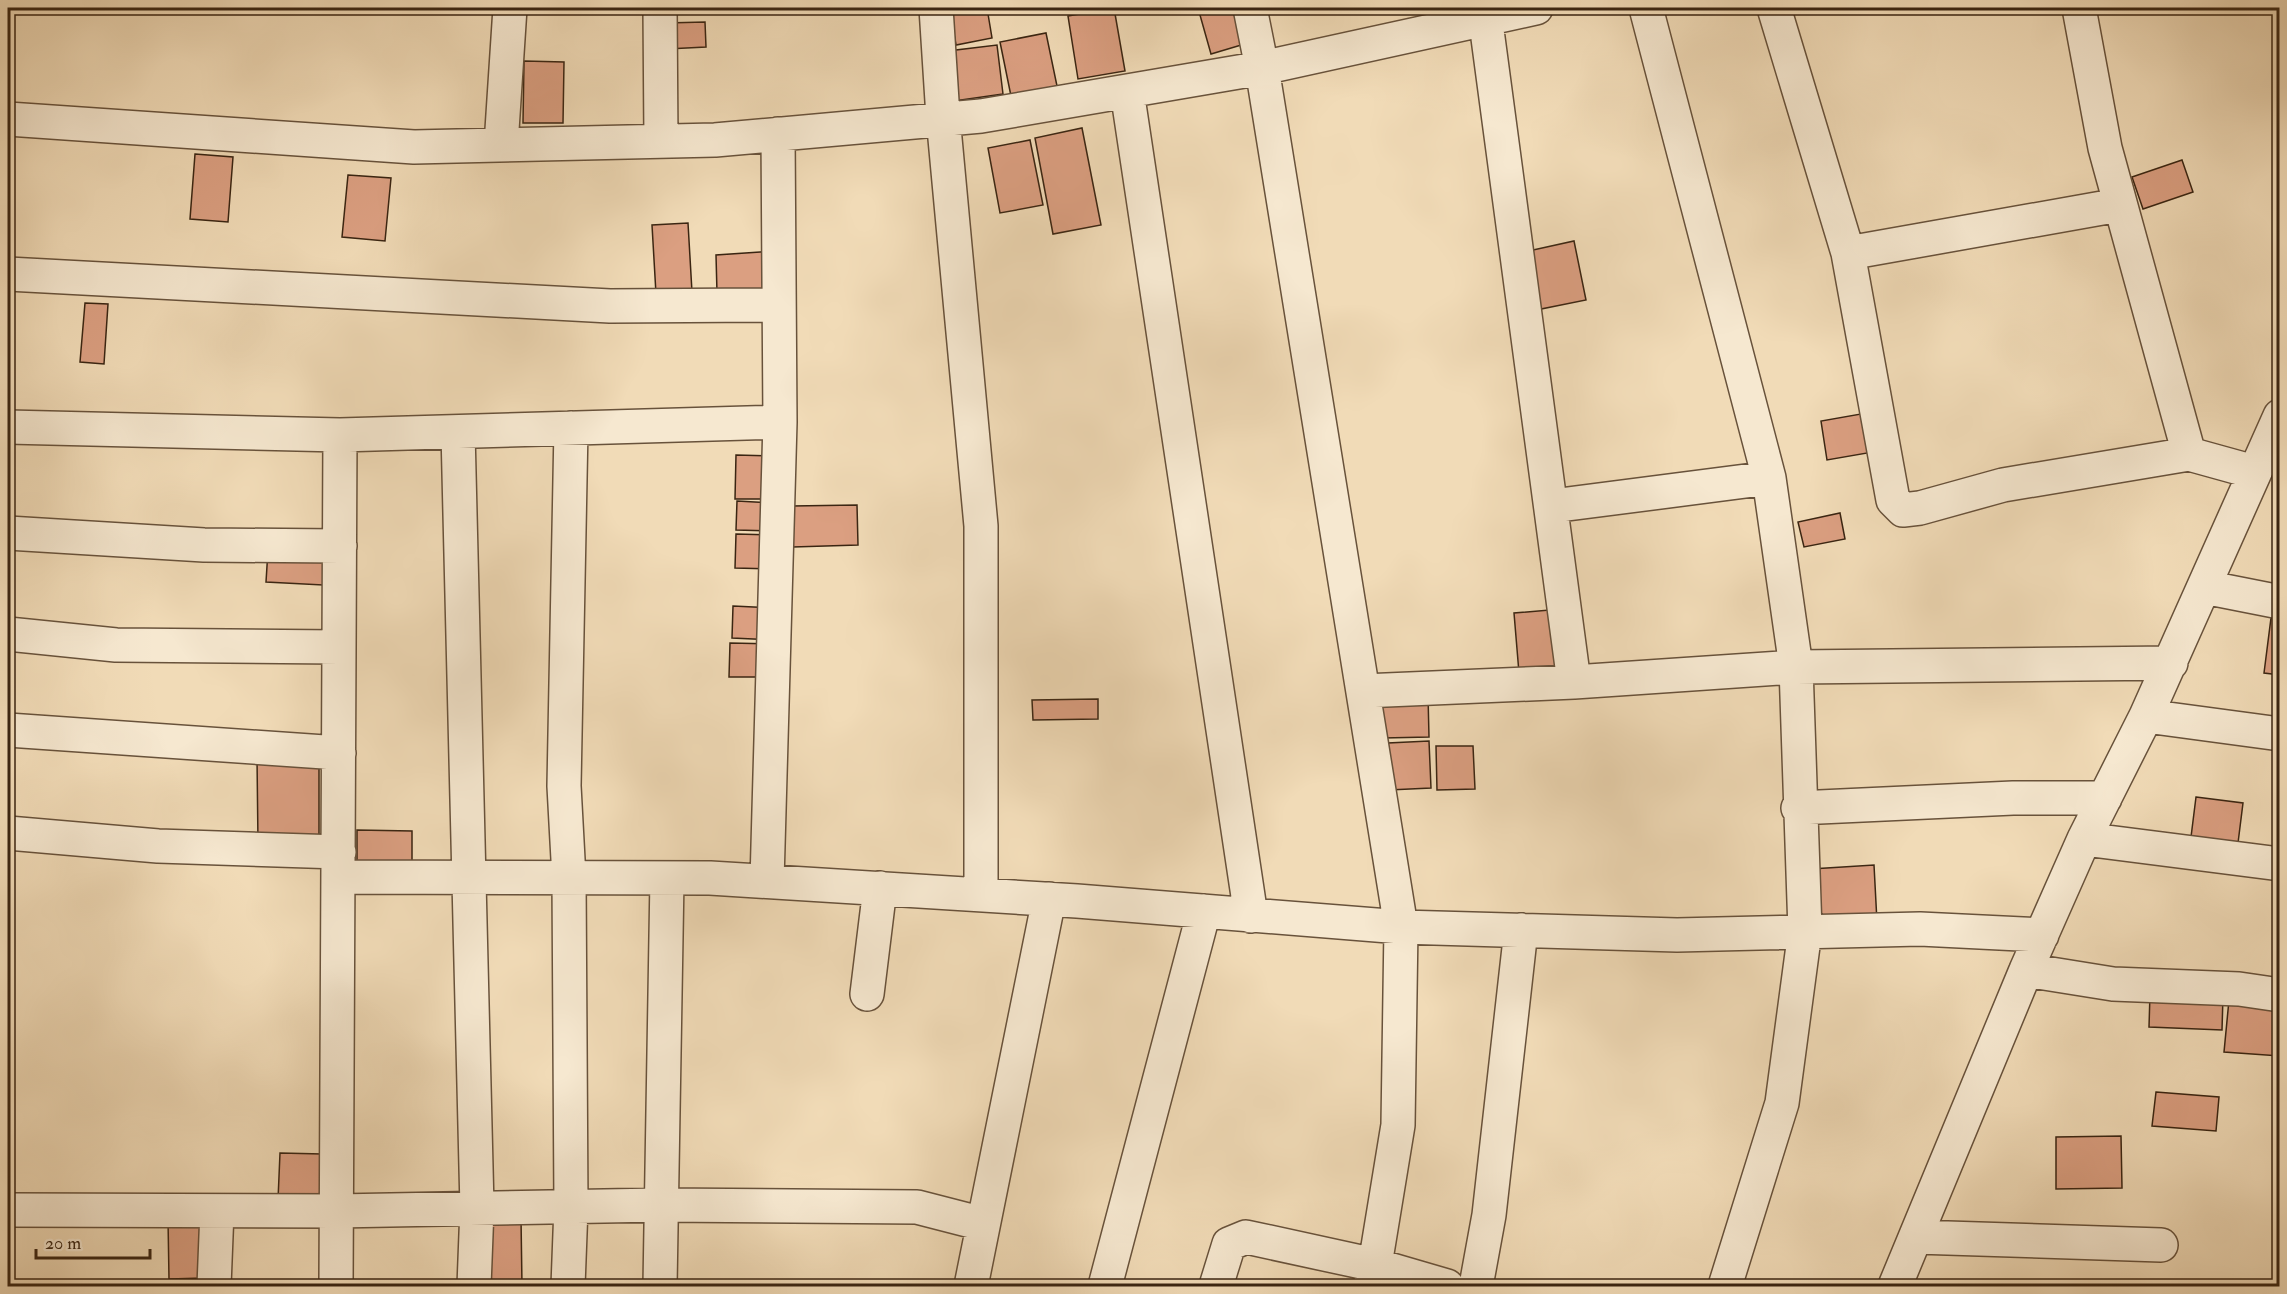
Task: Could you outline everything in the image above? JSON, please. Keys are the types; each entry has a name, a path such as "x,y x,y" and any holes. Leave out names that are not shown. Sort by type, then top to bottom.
{"street":[{"path":"501,145 510,8"},
{"path":"660,8 661,141"},
{"path":"936,8 981,526 981,894"},
{"path":"1250,8 1262,68 1401,927 1398,1125 1372,1276"},
{"path":"8,119 414,147 715,140 944,120 1127,91 1262,68 1485,13 1536,8"},
{"path":"1646,8 1769,478 1796,667 1798,808 1805,931 1782,1103 1725,1287"},
{"path":"1774,8 1848,253 1893,500 1903,510 1920,508 2003,485 2188,454 2253,472"},
{"path":"2079,8 2105,148 2188,454"},
{"path":"1485,13 1574,682"},
{"path":"1127,91 1251,916"},
{"path":"767,881 780,422 778,134"},
{"path":"1848,253 2119,205"},
{"path":"8,274 610,306 778,306"},
{"path":"1895,1287 2026,970 2084,839 2171,663 2253,472 2280,416"},
{"path":"8,427 340,435 780,422"},
{"path":"568,1287 571,1207 569,878 564,786 571,428"},
{"path":"459,432 477,1208 474,1287"},
{"path":"336,1287 340,435"},
{"path":"1552,506 1769,478"},
{"path":"8,533 204,546 340,546"},
{"path":"2204,587 2280,602"},
{"path":"8,634 116,645 339,647"},
{"path":"1363,691 1574,682 1796,667 2171,663"},
{"path":"2146,716 2280,734"},
{"path":"8,730 339,753"},
{"path":"1798,808 2013,798 2105,798"},
{"path":"8,833 470,876 767,881 981,894 1401,927 1677,935 1920,929 2042,935"},
{"path":"2084,839 2280,864"},
{"path":"660,1287 659,1205 667,878"},
{"path":"867,994 880,888"},
{"path":"971,1287 1049,899"},
{"path":"1105,1287 1203,911"},
{"path":"1476,1287 1489,1215 1521,930"},
{"path":"2026,970 2113,984 2239,989 2280,995"},
{"path":"8,1210 337,1211 659,1205 917,1207 983,1224"},
{"path":"214,1287 217,1211"},
{"path":"1216,1287 1229,1244 1246,1236 1372,1276 1447,1287"},
{"path":"1916,1237 2161,1245"}],"building":[{"path":"949,8 987,8 992,38 956,45"},
{"path":"1114,8 1125,71 1078,79 1068,16"},
{"path":"1198,8 1237,8 1248,43 1211,54"},
{"path":"705,22 706,47 667,49 666,23"},
{"path":"1046,33 1057,86 1011,96 1000,42"},
{"path":"997,45 1003,94 954,101 948,51"},
{"path":"524,61 564,62 563,123 523,123"},
{"path":"1082,128 1101,225 1053,234 1035,138"},
{"path":"1030,140 1043,205 1000,213 988,148"},
{"path":"195,154 233,157 228,222 190,219"},
{"path":"2182,160 2193,192 2143,209 2132,177"},
{"path":"348,175 391,178 385,241 342,237"},
{"path":"688,223 692,292 656,294 652,225"},
{"path":"1574,241 1586,300 1531,311 1519,253"},
{"path":"774,251 776,291 717,293 716,255"},
{"path":"85,303 108,304 104,364 80,362"},
{"path":"1872,412 1879,451 1827,460 1821,421"},
{"path":"736,455 778,456 777,499 735,499"},
{"path":"737,501 776,503 775,531 736,530"},
{"path":"857,505 858,545 793,547 792,506"},
{"path":"1840,513 1845,539 1804,547 1798,522"},
{"path":"736,534 775,535 775,569 735,568"},
{"path":"268,550 324,553 323,585 266,582"},
{"path":"733,606 775,608 773,640 732,638"},
{"path":"1561,609 1566,670 1519,673 1514,613"},
{"path":"2271,618 2280,620 2280,675 2264,673"},
{"path":"730,643 772,644 771,677 729,677"},
{"path":"1428,695 1429,737 1383,738 1382,696"},
{"path":"1098,699 1098,719 1033,720 1032,700"},
{"path":"1429,741 1431,788 1389,790 1388,743"},
{"path":"1436,746 1473,746 1475,789 1437,790"},
{"path":"257,758 319,758 319,843 258,843"},
{"path":"2196,797 2243,803 2237,851 2190,845"},
{"path":"357,830 412,831 412,862 357,861"},
{"path":"1874,865 1877,922 1814,927 1811,869"},
{"path":"2150,994 2223,996 2222,1030 2149,1027"},
{"path":"2229,1000 2280,1004 2280,1056 2224,1052"},
{"path":"2156,1092 2219,1097 2216,1131 2152,1126"},
{"path":"2121,1136 2122,1188 2056,1189 2056,1137"},
{"path":"280,1153 322,1154 321,1201 278,1200"},
{"path":"202,1218 204,1278 169,1279 168,1219"},
{"path":"521,1218 522,1286 479,1286 478,1219"}]}
